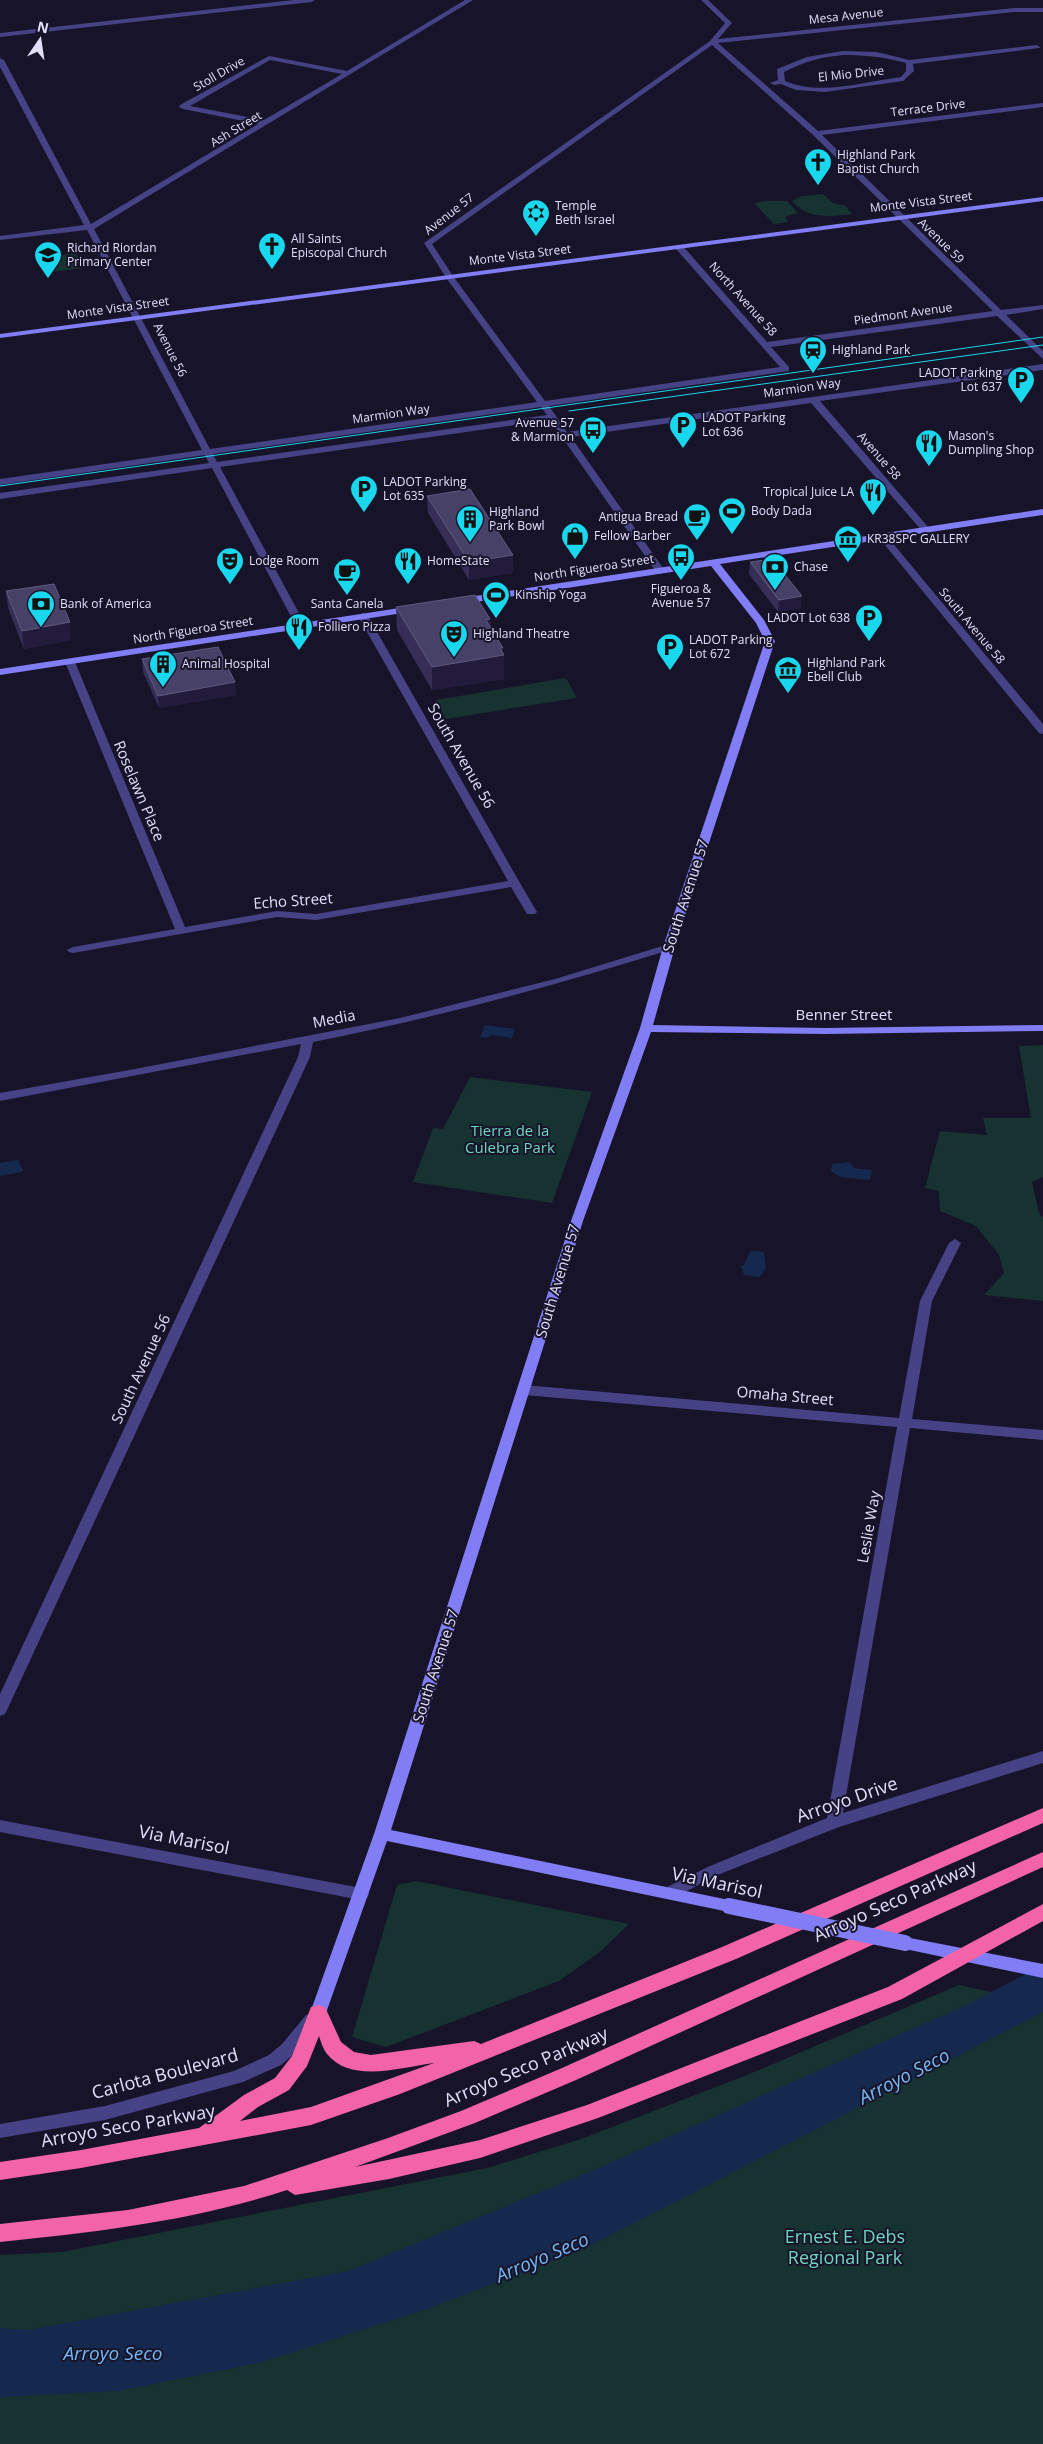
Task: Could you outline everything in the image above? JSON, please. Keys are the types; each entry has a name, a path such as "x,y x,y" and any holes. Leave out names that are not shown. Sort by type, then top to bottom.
{"highway":[{"name":"Arroyo Seco Parkway","path":"0,2171 81,2159 311,2116 393,2088 729,1953 1043,1815"},
{"name":"Arroyo Seco Parkway","path":"0,2233 128,2219 244,2195 391,2146 468,2117 578,2070 1043,1859"},
{"path":"244,2195 389,2170 480,2149 572,2118 895,1993 1043,1912"},
{"path":"318,2013 334,2048 349,2060 371,2063 496,2046"},
{"path":"203,2136 251,2101 282,2084 300,2060 318,2013"}],"street":[{"path":"0,35 312,0"},
{"name":"Ash Street","path":"0,238 91,227 470,0"},
{"name":"Avenue 57","path":"660,571 544,405 450,277 428,243 712,42 729,23 704,0"},
{"name":"Mesa Avenue","path":"712,42 1014,10 1043,10"},
{"name":"Avenue 59","path":"712,42 816,133 1043,356"},
{"name":"El Mio Drive","path":"782,82 780,71 795,62 834,55 865,52 890,55 909,62 1037,48"},
{"name":"Stoll Drive","path":"267,123 184,107 269,58 349,73"},
{"name":"Avenue 56","path":"0,60 91,227 258,549 301,626"},
{"name":"El Mio Drive","path":"762,84 782,82 796,88 825,90 865,86 903,79 910,71 909,62"},
{"name":"Terrace Drive","path":"816,133 1043,105"},
{"name":"Monte Vista Street","path":"0,336 1043,199"},
{"name":"North Avenue 58","path":"679,247 767,345 786,369"},
{"name":"Piedmont Avenue","path":"767,345 1043,307"},
{"name":"Marmion Way","path":"565,435 1043,366"},
{"name":"Marmion Way","path":"0,482 786,369"},
{"name":"Avenue 58","path":"813,399 926,530"},
{"name":"Marmion Way","path":"0,496 551,417"},
{"name":"North Figueroa Street","path":"452,603 1043,512"},
{"name":"South Avenue 58","path":"883,537 1043,732"},
{"name":"South Avenue 57","path":"318,2013 382,1834 577,1221 646,1028 669,947 770,641 761,622 714,563"},
{"name":"North Figueroa Street","path":"0,672 422,607"},
{"name":"South Avenue 56","path":"363,616 531,912"},
{"name":"Roselawn Place","path":"70,662 181,931"},
{"name":"Echo Street","path":"73,950 277,914 316,917 515,883"},
{"name":"Media","path":"0,1097 308,1039 456,1008 559,981 669,947"},
{"name":"Benner Street","path":"646,1028 825,1031 1043,1028"},
{"name":"South Avenue 56","path":"0,1710 300,1066 308,1039"},
{"name":"Leslie Way","path":"834,1822 926,1301 955,1243"},
{"name":"Omaha Street","path":"524,1390 1043,1435"},
{"name":"Arroyo Drive","path":"669,1893 715,1870 834,1822 1043,1757"},
{"name":"Via Marisol","path":"0,1826 361,1894"},
{"name":"Via Marisol","path":"382,1834 1043,1971"},
{"name":"Carlota Boulevard","path":"0,2131 105,2112 237,2077 275,2060 288,2049 318,2013"}],"green space":[{"path":"823,194 833,203 846,206 852,214 827,216 812,214 798,207 792,201 802,196"},
{"path":"787,201 798,213 785,217 788,222 774,224 754,203"},
{"path":"76,253 84,268 51,272 43,258"},
{"path":"566,678 577,698 446,719 436,700"},
{"path":"1043,1045 1043,1177 1032,1182 1039,1213 1043,1218 1043,1301 984,1295 1004,1273 999,1255 976,1226 940,1211 939,1191 925,1188 940,1131 987,1135 983,1118 1031,1118 1019,1046"},
{"name":"Tierra de la Culebra Park","path":"470,1077 592,1092 552,1203 413,1182 433,1128 443,1129"},
{"path":"416,1881 629,1924 601,1951 559,1981 386,2047 352,2037 397,1885"},
{"name":"Ernest E. Debs Regional Park","path":"959,1985 1043,2003 1043,2444 0,2444 0,2255 62,2252 487,2168 581,2139 747,2075"}],"water":[{"path":"485,1025 515,1029 512,1038 492,1035 487,1038 480,1037"},
{"path":"20,1161 19,1163 23,1170 21,1172 0,1176 0,1163"},
{"path":"849,1162 855,1168 872,1170 870,1180 840,1177 831,1171 832,1164"},
{"path":"750,1251 764,1252 766,1269 760,1277 744,1275 741,1266 744,1265"},
{"name":"Arroyo Seco","path":"1043,1965 1043,2012 584,2249 427,2309 259,2363 118,2391 0,2397 0,2328 28,2330 348,2271 594,2170 964,2006"}],"building":[{"path":"470,489 513,555 469,562 427,496"},
{"path":"772,559 802,596 779,600 750,562"},
{"path":"54,584 70,622 22,631 6,591"},
{"path":"475,595 490,619 486,620 503,648 500,648 504,655 432,667 396,607"},
{"path":"218,647 235,682 158,696 142,659"}],"tram line":[{"path":"0,486 1043,337"},
{"path":"569,411 1043,345"}],"place":[{"name":"Highland Park Baptist Church","path":"818,186"},
{"name":"Temple Beth Israel","path":"536,237"},
{"name":"All Saints Episcopal Church","path":"272,270"},
{"name":"Richard Riordan Primary Center","path":"48,279"},
{"name":"Highland Park","path":"813,374"},
{"name":"LADOT Parking Lot 637","path":"1021,404"},
{"name":"LADOT Parking Lot 636","path":"683,449"},
{"name":"Avenue 57 & Marmion","path":"593,454"},
{"name":"Mason's Dumpling Shop","path":"929,467"},
{"name":"LADOT Parking Lot 635","path":"364,513"},
{"name":"Tropical Juice LA","path":"873,516"},
{"name":"Body Dada","path":"732,535"},
{"name":"Antigua Bread","path":"697,541"},
{"name":"Highland Park Bowl","path":"470,543"},
{"name":"Fellow Barber","path":"575,560"},
{"name":"KR38SPC GALLERY","path":"848,563"},
{"name":"Figueroa & Avenue 57","path":"681,581"},
{"name":"Lodge Room","path":"230,585"},
{"name":"HomeState","path":"408,585"},
{"name":"Chase","path":"775,591"},
{"name":"Santa Canela","path":"347,596"},
{"name":"Kinship Yoga","path":"496,619"},
{"name":"Bank of America","path":"41,628"},
{"name":"LADOT Lot 638","path":"869,642"},
{"name":"Folliero Pizza","path":"299,651"},
{"name":"Highland Theatre","path":"454,658"},
{"name":"LADOT Parking Lot 672","path":"670,671"},
{"name":"Animal Hospital","path":"163,688"},
{"name":"Highland Park Ebell Club","path":"788,694"}]}
